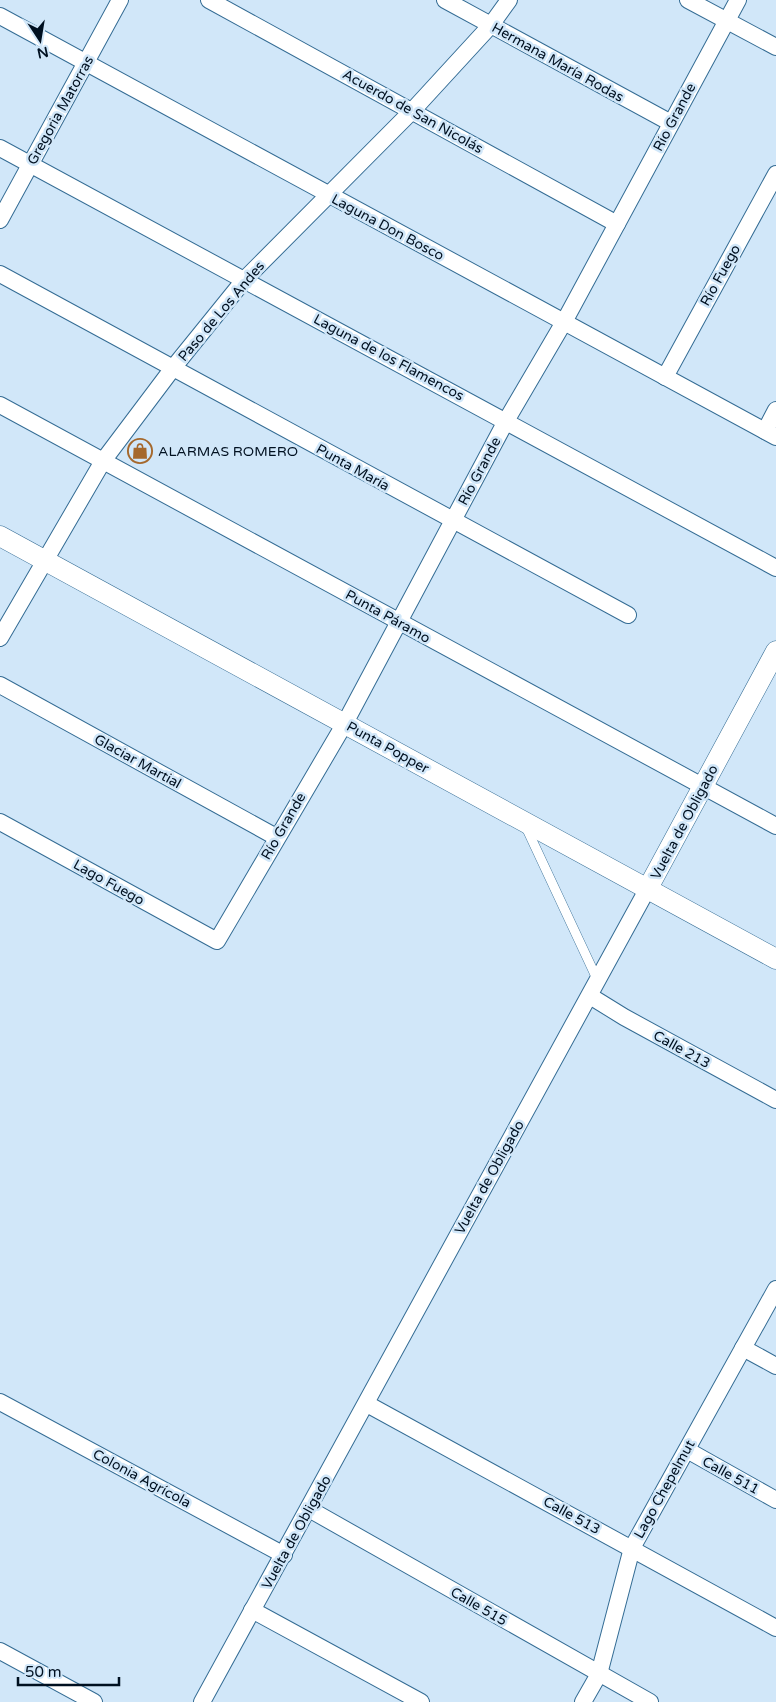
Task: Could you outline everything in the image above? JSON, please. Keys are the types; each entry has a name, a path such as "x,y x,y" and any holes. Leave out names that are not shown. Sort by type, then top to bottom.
{"street":[{"name":"Gregoria Matorras","path":"0,220 120,0"},
{"name":"Acuerdo de San Nicolás","path":"209,0 413,110 617,224"},
{"name":"Hermana María Rodas","path":"445,0 671,123"},
{"name":"Paso de Los Andes","path":"0,638 43,560 103,461 173,368 245,279 413,110 490,25 509,0"},
{"path":"688,0 776,47"},
{"name":"Río Grande","path":"217,941 344,723 506,421 564,322 738,0"},
{"name":"Laguna Don Bosco","path":"0,16 328,196 770,434"},
{"name":"Laguna de los Flamencos","path":"0,148 776,568"},
{"name":"Río Fuego","path":"665,377 776,174"},
{"name":"Punta María","path":"0,274 628,615"},
{"name":"Punta Páramo","path":"0,405 776,826"},
{"path":"770,434 776,410"},
{"name":"Punta Popper","path":"0,536 648,888 776,960"},
{"name":"Vuelta de Obligado","path":"202,1702 367,1404 414,1313 594,988 776,651"},
{"name":"Glaciar Martial","path":"0,685 276,837"},
{"name":"Lago Fuego","path":"0,822 217,941"},
{"name":"Calle 213","path":"594,988 624,1017 776,1100"},
{"name":"Lago Chepelmut","path":"583,1702 598,1674 632,1548 776,1289"},
{"path":"743,1348 776,1366"},
{"name":"Colonia Agrícola","path":"0,1402 284,1555"},
{"name":"Calle 513","path":"367,1404 776,1628"},
{"name":"Calle 511","path":"686,1450 776,1500"},
{"name":"Calle 515","path":"309,1509 650,1702"},
{"path":"252,1610 421,1702"},
{"path":"0,1651 94,1702"}],"lane":[{"path":"522,821 594,988"}],"place":[{"name":"ALARMAS ROMERO","path":"140,451"}]}
